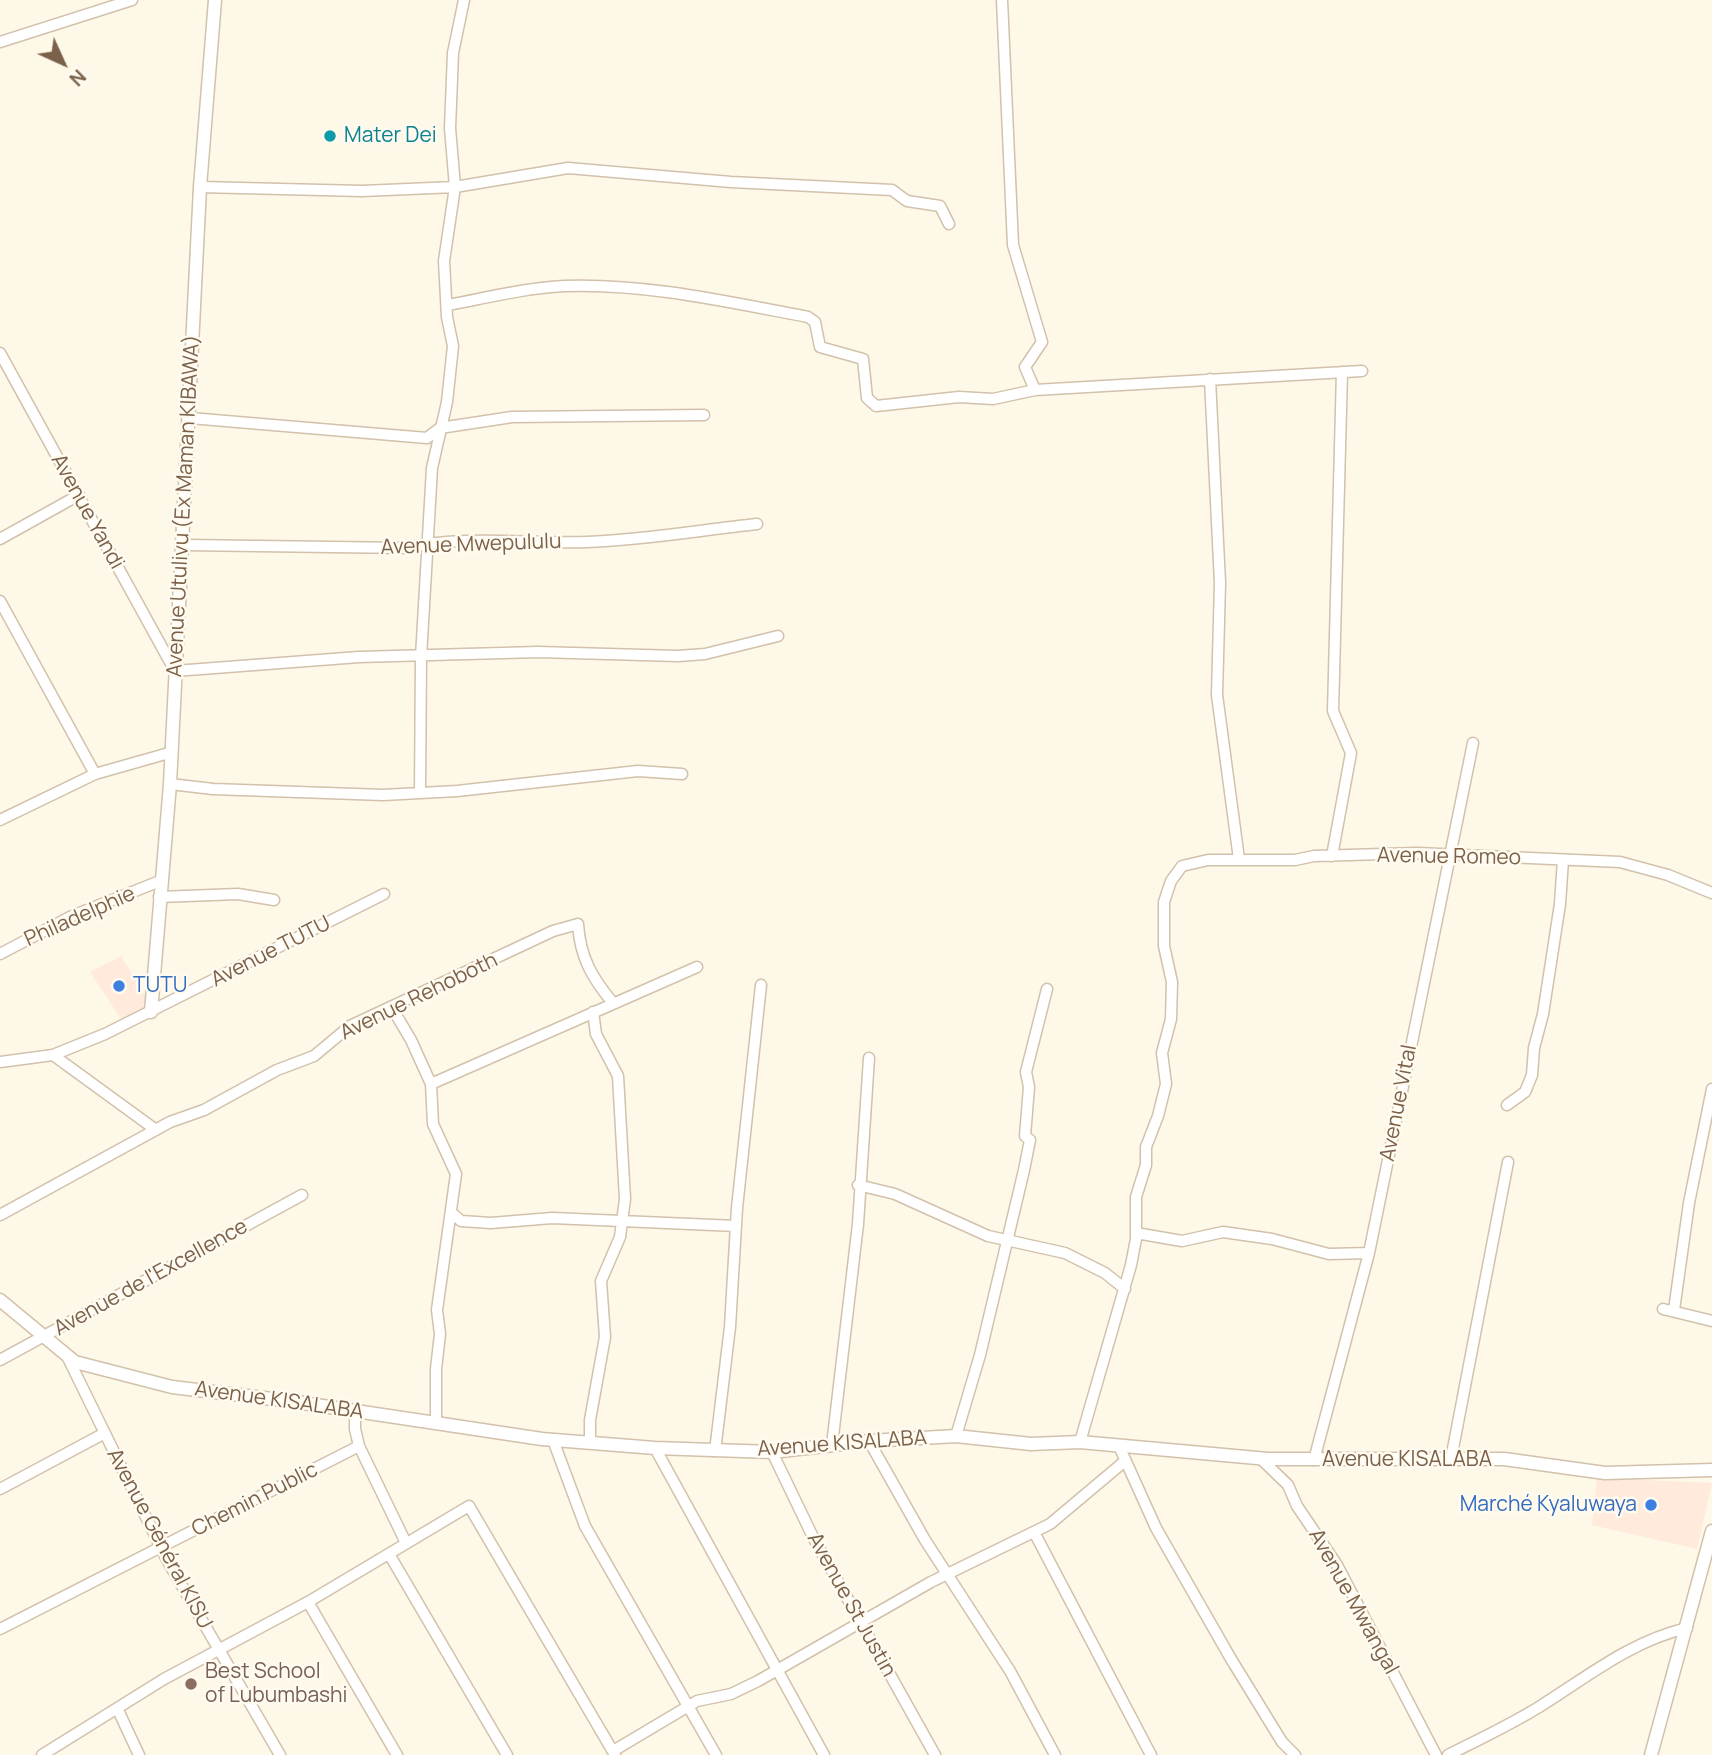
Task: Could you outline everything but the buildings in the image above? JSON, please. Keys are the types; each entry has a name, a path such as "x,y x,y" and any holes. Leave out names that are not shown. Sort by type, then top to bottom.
{"street":[{"path":"0,42 132,0"},
{"name":"Avenue Utulivu (Ex Maman KIBAWA)","path":"151,1012 170,784 169,753 184,545 200,187 215,0"},
{"path":"420,793 421,657 432,467 450,379 453,346 444,261 455,187 450,128 453,53 464,0"},
{"path":"1002,0 1013,245 1042,342 1025,367 1035,390"},
{"path":"200,187 362,191 455,187 568,168 731,182 892,190 907,201 940,206 948,224"},
{"path":"448,305 562,286 611,286 675,293 808,317 815,322 820,347 863,359 867,398 876,406 959,397 993,400 1035,390 1362,371"},
{"name":"Avenue Yandi","path":"0,353 175,671"},
{"path":"1332,856 1351,753 1333,711 1342,372"},
{"path":"1210,379 1220,583 1217,695 1239,859"},
{"path":"190,418 397,438 427,438 440,428 512,417 704,415"},
{"path":"0,539 79,495"},
{"name":"Avenue Mwepululu","path":"184,545 406,548 428,543 589,542 757,524"},
{"path":"0,601 95,774"},
{"path":"175,671 359,657 538,652 678,656 705,654 778,636"},
{"name":"Avenue Vital","path":"1314,1460 1369,1253 1448,855 1473,743"},
{"path":"0,820 95,774 169,753"},
{"path":"170,784 213,789 383,795 638,771 682,774"},
{"name":"Avenue Romeo","path":"1136,1233 1136,1197 1146,1165 1146,1147 1164,1094 1162,1053 1172,1014 1172,982 1164,946 1164,902 1171,881 1182,866 1208,860 1295,860 1332,856 1448,855 1620,862 1668,875 1712,893"},
{"path":"1507,1105 1525,1092 1532,1075 1534,1048 1543,1013 1560,904 1563,860"},
{"name":"Philadelphie","path":"0,954 72,916 160,881"},
{"path":"159,897 237,894 274,901"},
{"name":"Avenue TUTU","path":"0,1062 53,1055 151,1012 384,894"},
{"name":"Avenue Rehoboth","path":"0,1216 156,1130 224,1101 277,1070 314,1056 350,1026 553,931 578,924 579,949 593,979 613,1003"},
{"path":"430,1084 697,967"},
{"path":"715,1451 730,1327 736,1226 761,985"},
{"path":"956,1436 981,1354 1030,1140 1025,1136 1029,1087 1026,1072 1047,989"},
{"path":"392,1008 411,1040 430,1084 433,1124 456,1174 438,1310 440,1335 436,1369 436,1423"},
{"path":"590,1442 590,1420 605,1337 601,1281 620,1237 620,1220 625,1199 618,1076 596,1034 593,1012"},
{"path":"53,1055 156,1130"},
{"path":"832,1444 858,1224 858,1185 869,1058"},
{"path":"1712,1089 1668,1310 1712,1321"},
{"path":"1451,1459 1508,1162"},
{"path":"858,1185 895,1194 975,1231 1065,1253 1105,1273 1125,1289"},
{"name":"Avenue de l'Excellence","path":"0,1360 302,1195"},
{"path":"452,1213 461,1221 491,1223 552,1218 736,1226"},
{"path":"1080,1442 1108,1335 1125,1289 1136,1233 1182,1241 1223,1232 1272,1239 1329,1254 1369,1253"},
{"name":"Avenue KISALABA","path":"0,1300 75,1362 172,1387 553,1440 656,1448 772,1452 832,1444 956,1436 1031,1444 1080,1442 1260,1458 1504,1459 1605,1473 1712,1470"},
{"name":"Avenue Général KISU","path":"67,1356 161,1549 280,1755"},
{"path":"355,1411 359,1446 406,1544"},
{"path":"0,1489 103,1434"},
{"path":"553,1440 585,1526 716,1755"},
{"path":"869,1441 899,1498 1010,1671 1055,1755"},
{"name":"Chemin Public","path":"0,1629 359,1446"},
{"path":"1119,1446 1156,1528 1231,1659 1282,1742 1295,1755"},
{"path":"656,1448 824,1755"},
{"name":"Avenue St Justin","path":"772,1452 859,1622 935,1755"},
{"name":"Avenue Mwangal","path":"1260,1458 1288,1485 1297,1506 1337,1565 1436,1755"},
{"path":"43,1755 164,1679 308,1602 469,1506 614,1753 697,1701 732,1694 948,1574 1034,1532 1068,1511 1082,1494 1125,1461"},
{"path":"1651,1755 1712,1531"},
{"path":"1034,1532 1039,1548 1151,1755"},
{"path":"389,1553 507,1755"},
{"path":"308,1602 397,1755"},
{"path":"1448,1755 1540,1706 1618,1654 1661,1634 1687,1628"},
{"path":"118,1710 139,1755"}],"shaded area":[{"name":"TUTU","path":"121,956 148,1000 149,1008 123,1022 90,972"},
{"name":"Marché Kyaluwaya","path":"1597,1478 1712,1483 1697,1549 1592,1525"}],"place":[{"name":"Mater Dei","path":"330,136"},
{"name":"TUTU","path":"119,986"},
{"name":"Marché Kyaluwaya","path":"1651,1505"},
{"name":"Best School of Lubumbashi","path":"191,1684"}]}
